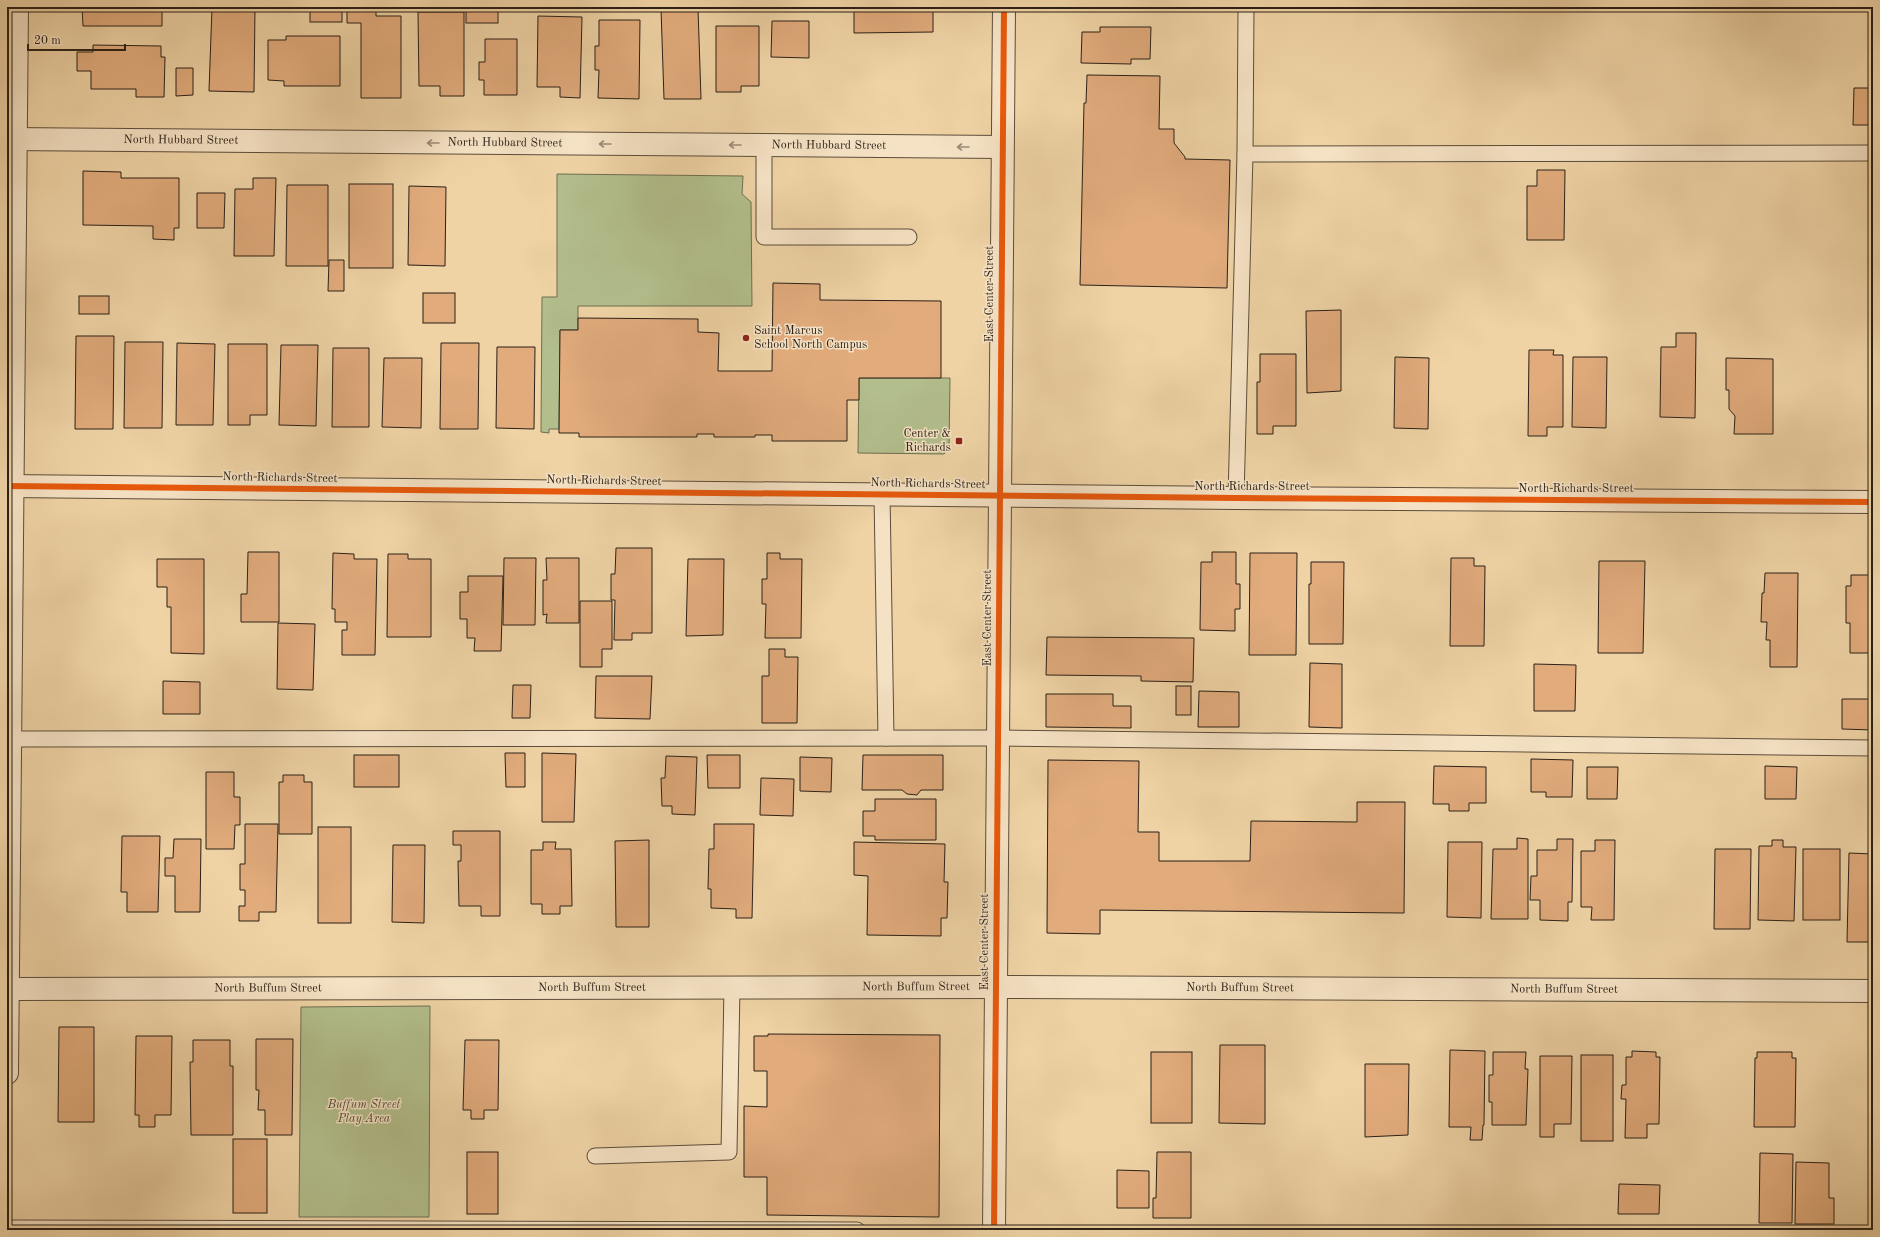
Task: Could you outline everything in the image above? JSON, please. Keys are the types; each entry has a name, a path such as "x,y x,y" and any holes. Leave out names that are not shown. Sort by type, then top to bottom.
{"street":[{"path":"7,1073 11,139 17,7"},
{"name":"East Center Street","path":"994,1230 1004,7"},
{"name":"North Hubbard Street","path":"11,139 1002,147"},
{"name":"North Richards Street","path":"10,486 999,496 1873,502"},
{"name":"North Buffum Street","path":"8,989 996,987 1873,992"}],"lane":[{"path":"1236,498 1245,154 1246,7"},
{"path":"764,145 764,237 909,237"},
{"path":"1245,154 1873,153"},
{"path":"882,494 886,738"},
{"path":"9,739 998,738 1873,748"},
{"path":"594,1156 729,1152 732,988"},
{"path":"7,1228 857,1230"}],"green space":[{"path":"557,174 743,176 742,194 751,202 752,306 578,306 578,330 560,330 559,429 549,429 549,433 541,432 542,297 557,297"},
{"path":"859,378 950,378 949,449 944,454 858,453"},
{"name":"Buffum Street Play Area","path":"430,1006 429,1217 299,1217 301,1007"}],"building":[{"path":"82,7 162,7 162,26 83,26"},
{"path":"212,7 255,8 254,92 209,91"},
{"path":"310,7 342,7 342,22 310,22"},
{"path":"347,7 376,7 376,16 401,16 401,98 361,98 361,23 347,23"},
{"path":"466,7 498,7 498,23 466,23"},
{"path":"611,7 641,7 641,11 611,11"},
{"path":"854,7 933,7 933,32 854,33"},
{"path":"698,8 701,99 664,99 661,9"},
{"path":"418,12 464,12 464,96 440,96 440,86 419,86"},
{"path":"538,16 582,17 580,98 560,97 560,87 537,87"},
{"path":"599,20 640,20 639,99 598,98 599,70 595,70 595,46 599,46"},
{"path":"772,21 809,21 809,58 771,57"},
{"path":"716,26 759,26 759,86 741,86 741,92 716,92"},
{"path":"1100,27 1151,27 1150,59 1131,59 1131,64 1081,63 1082,32 1100,32"},
{"path":"286,36 340,36 340,86 284,86 284,81 268,80 268,40 286,40"},
{"path":"485,39 517,39 517,95 484,95 484,80 479,80 479,62 485,62"},
{"path":"93,45 161,46 161,57 165,57 164,97 136,97 136,89 91,89 91,71 77,71 77,52 93,52"},
{"path":"176,68 193,68 193,95 176,96"},
{"path":"1087,75 1160,76 1159,129 1174,129 1174,143 1185,159 1230,160 1227,288 1080,285 1084,103 1086,103"},
{"path":"1854,88 1873,88 1873,125 1853,125"},
{"path":"1537,170 1565,170 1564,240 1527,240 1527,186 1537,186"},
{"path":"83,171 121,172 121,178 179,178 179,228 174,228 174,240 153,239 153,226 83,225"},
{"path":"253,178 276,178 274,256 234,256 235,189 253,189"},
{"path":"349,184 393,184 393,268 349,268"},
{"path":"287,185 328,185 328,266 286,266"},
{"path":"409,186 446,187 445,266 408,265"},
{"path":"197,193 225,193 224,228 197,228"},
{"path":"329,260 344,260 344,291 328,291"},
{"path":"773,283 820,284 820,300 941,301 941,378 859,378 859,400 847,400 847,441 772,441 772,435 755,435 755,437 714,437 714,434 697,434 697,437 579,437 579,433 559,433 560,330 578,330 578,318 698,319 698,332 719,333 718,371 772,371"},
{"path":"423,293 455,293 455,323 423,323"},
{"path":"79,296 109,296 109,314 79,314"},
{"path":"1341,310 1341,391 1307,393 1306,311"},
{"path":"1676,333 1696,333 1695,418 1660,417 1661,347 1676,347"},
{"path":"76,336 114,336 113,429 75,429"},
{"path":"125,342 163,342 162,428 124,428"},
{"path":"177,343 215,344 213,425 176,425"},
{"path":"441,343 479,343 478,429 440,429"},
{"path":"228,344 267,344 267,415 250,415 250,425 228,425"},
{"path":"281,345 318,345 316,426 279,425"},
{"path":"497,347 535,347 534,429 496,428"},
{"path":"333,348 369,348 369,427 332,427"},
{"path":"1529,350 1554,350 1553,355 1563,355 1563,427 1547,427 1547,436 1528,436"},
{"path":"1260,354 1296,354 1296,426 1273,426 1273,434 1257,434 1257,382 1260,382"},
{"path":"1395,357 1429,358 1428,429 1394,428"},
{"path":"1573,357 1607,357 1606,428 1572,427"},
{"path":"384,358 422,358 421,428 382,427"},
{"path":"1726,358 1773,359 1773,434 1734,434 1735,416 1729,409 1729,390 1726,390"},
{"path":"616,548 652,548 652,633 632,633 632,640 614,640 615,600 611,600 611,574 615,574"},
{"path":"248,552 279,552 279,622 241,622 241,594 247,594"},
{"path":"1212,552 1236,552 1236,584 1240,584 1240,609 1235,609 1235,631 1200,630 1201,562 1212,562"},
{"path":"333,553 354,554 354,559 377,559 375,655 342,655 342,630 347,630 347,622 335,622 335,609 332,609"},
{"path":"767,553 780,553 780,559 802,559 801,638 765,638 766,604 762,604 762,579 767,579"},
{"path":"1250,553 1297,553 1296,655 1249,655"},
{"path":"388,554 408,554 408,559 431,559 431,637 387,637"},
{"path":"504,558 536,558 535,625 503,625"},
{"path":"546,558 579,558 579,623 546,623 547,614 543,615 543,580 547,580"},
{"path":"1451,558 1474,558 1474,566 1485,566 1484,646 1450,646"},
{"path":"157,559 204,559 204,654 171,653 171,607 167,607 167,587 157,587"},
{"path":"688,559 724,559 723,635 686,636"},
{"path":"1599,561 1645,561 1643,653 1598,653"},
{"path":"1311,562 1344,562 1343,644 1309,644 1309,584 1311,584"},
{"path":"1765,573 1798,573 1797,667 1770,667 1770,640 1766,640 1767,622 1761,622 1762,593 1764,593"},
{"path":"1851,575 1873,575 1873,653 1850,653 1850,623 1846,623 1846,586 1851,586"},
{"path":"468,576 503,576 501,651 474,651 475,638 467,638 467,619 460,619 460,592 468,592"},
{"path":"580,601 612,601 612,649 602,649 602,667 580,667"},
{"path":"278,623 315,624 313,690 277,689"},
{"path":"1047,637 1194,638 1193,682 1141,681 1141,676 1046,675"},
{"path":"769,649 785,649 785,657 798,657 797,723 762,723 762,676 769,676"},
{"path":"1310,663 1342,664 1342,728 1309,727"},
{"path":"1534,664 1576,665 1575,711 1534,711"},
{"path":"596,676 652,676 650,719 595,718"},
{"path":"163,681 200,682 200,714 163,714"},
{"path":"513,685 531,685 530,718 512,718"},
{"path":"1176,686 1191,686 1191,715 1176,715"},
{"path":"1199,691 1239,692 1239,727 1198,727"},
{"path":"1046,694 1113,694 1113,706 1131,706 1131,728 1046,727"},
{"path":"1842,699 1873,699 1873,730 1842,729"},
{"path":"505,753 525,753 525,787 506,787"},
{"path":"542,753 576,754 574,822 542,822"},
{"path":"354,755 399,755 399,787 354,787"},
{"path":"707,755 740,755 740,788 708,788"},
{"path":"863,755 943,755 943,790 921,790 917,795 907,794 902,790 862,790"},
{"path":"666,756 697,757 695,815 672,814 672,806 662,806 661,778 665,778"},
{"path":"800,757 832,758 831,792 800,791"},
{"path":"1531,759 1573,760 1572,797 1546,797 1546,792 1531,792"},
{"path":"1048,760 1139,761 1138,832 1159,832 1159,861 1250,861 1251,821 1357,822 1357,802 1405,802 1404,913 1100,910 1100,934 1047,933"},
{"path":"1434,766 1486,767 1486,803 1469,803 1469,811 1449,811 1449,804 1433,804"},
{"path":"1765,766 1797,767 1796,799 1765,799"},
{"path":"1587,767 1618,767 1617,799 1587,799"},
{"path":"206,772 234,772 234,797 240,797 240,825 235,825 234,849 206,849"},
{"path":"283,775 304,775 304,782 312,782 312,834 279,834 279,782 283,782"},
{"path":"761,778 794,779 793,816 760,815"},
{"path":"875,799 936,799 936,840 875,840 875,836 863,836 863,811 875,811"},
{"path":"245,824 278,824 276,912 259,912 259,921 239,921 239,906 245,906 245,890 240,890 240,864 245,864"},
{"path":"714,824 754,824 752,918 736,918 736,909 711,908 711,889 708,889 709,849 714,849"},
{"path":"318,827 351,827 351,923 318,923"},
{"path":"453,831 500,831 500,916 481,916 481,906 459,906 458,861 461,861 461,845 453,845"},
{"path":"122,836 160,836 158,912 127,912 127,892 121,892"},
{"path":"1517,838 1528,839 1528,919 1491,919 1493,849 1517,849"},
{"path":"174,839 201,839 200,912 175,912 175,876 165,876 165,858 173,858"},
{"path":"1557,839 1573,839 1572,902 1568,902 1568,921 1540,920 1540,900 1530,900 1531,876 1537,876 1537,850 1557,850"},
{"path":"649,840 649,927 616,927 615,841"},
{"path":"1595,840 1615,840 1614,920 1591,920 1592,907 1581,907 1581,851 1595,851"},
{"path":"1772,840 1783,840 1783,847 1796,847 1794,921 1758,920 1759,846 1772,846"},
{"path":"543,842 556,842 555,849 571,849 572,906 560,906 560,914 542,914 542,904 531,904 531,850 543,850"},
{"path":"854,842 945,844 944,882 948,882 947,918 941,918 941,936 867,935 868,876 854,875"},
{"path":"1448,842 1482,842 1481,918 1447,917"},
{"path":"393,845 425,845 424,923 392,922"},
{"path":"1715,849 1751,849 1750,929 1714,929"},
{"path":"1803,849 1840,849 1840,920 1803,920"},
{"path":"1849,853 1873,854 1873,942 1847,942"},
{"path":"59,1027 94,1027 94,1122 58,1122"},
{"path":"768,1034 940,1035 939,1217 767,1215 767,1177 744,1177 744,1106 767,1107 767,1071 754,1071 754,1036 768,1036"},
{"path":"136,1036 172,1036 171,1115 155,1115 155,1127 139,1127 139,1115 135,1115"},
{"path":"256,1039 293,1039 292,1135 265,1135 265,1110 258,1110 259,1090 256,1090"},
{"path":"193,1040 230,1040 230,1066 233,1066 233,1135 191,1135 190,1062 193,1062"},
{"path":"465,1040 499,1040 498,1110 484,1110 484,1119 471,1119 471,1110 463,1110"},
{"path":"1220,1045 1265,1045 1265,1124 1219,1123"},
{"path":"1450,1050 1485,1051 1484,1125 1482,1140 1470,1140 1471,1127 1449,1127"},
{"path":"1632,1051 1656,1052 1656,1057 1660,1057 1659,1124 1647,1124 1647,1138 1625,1138 1626,1099 1621,1099 1622,1085 1626,1085 1626,1057 1632,1057"},
{"path":"1151,1052 1192,1052 1192,1123 1151,1123"},
{"path":"1493,1052 1526,1052 1525,1069 1528,1069 1526,1125 1492,1125 1492,1102 1489,1102 1489,1075 1493,1075"},
{"path":"1757,1052 1792,1052 1792,1058 1796,1058 1795,1127 1754,1127 1755,1058 1757,1058"},
{"path":"1581,1055 1613,1055 1613,1141 1581,1141"},
{"path":"1540,1056 1572,1056 1571,1124 1554,1124 1554,1137 1540,1137"},
{"path":"1365,1064 1409,1064 1408,1135 1365,1137"},
{"path":"233,1139 267,1139 267,1213 233,1213"},
{"path":"467,1152 498,1152 498,1214 467,1214"},
{"path":"1157,1152 1191,1152 1191,1218 1153,1218 1153,1198 1156,1198"},
{"path":"1760,1153 1793,1154 1792,1223 1759,1223"},
{"path":"1796,1162 1829,1163 1829,1198 1834,1198 1834,1224 1795,1224"},
{"path":"1117,1170 1149,1171 1149,1208 1117,1208"},
{"path":"1619,1184 1660,1185 1659,1214 1618,1214"}],"cycle path":[{"path":"994,1230 1004,7"},
{"path":"7,486 1236,498 1873,502"}],"place":[{"name":"Saint Marcus School North Campus","path":"746,338"},
{"name":"Center & Richards","path":"959,441"}]}
